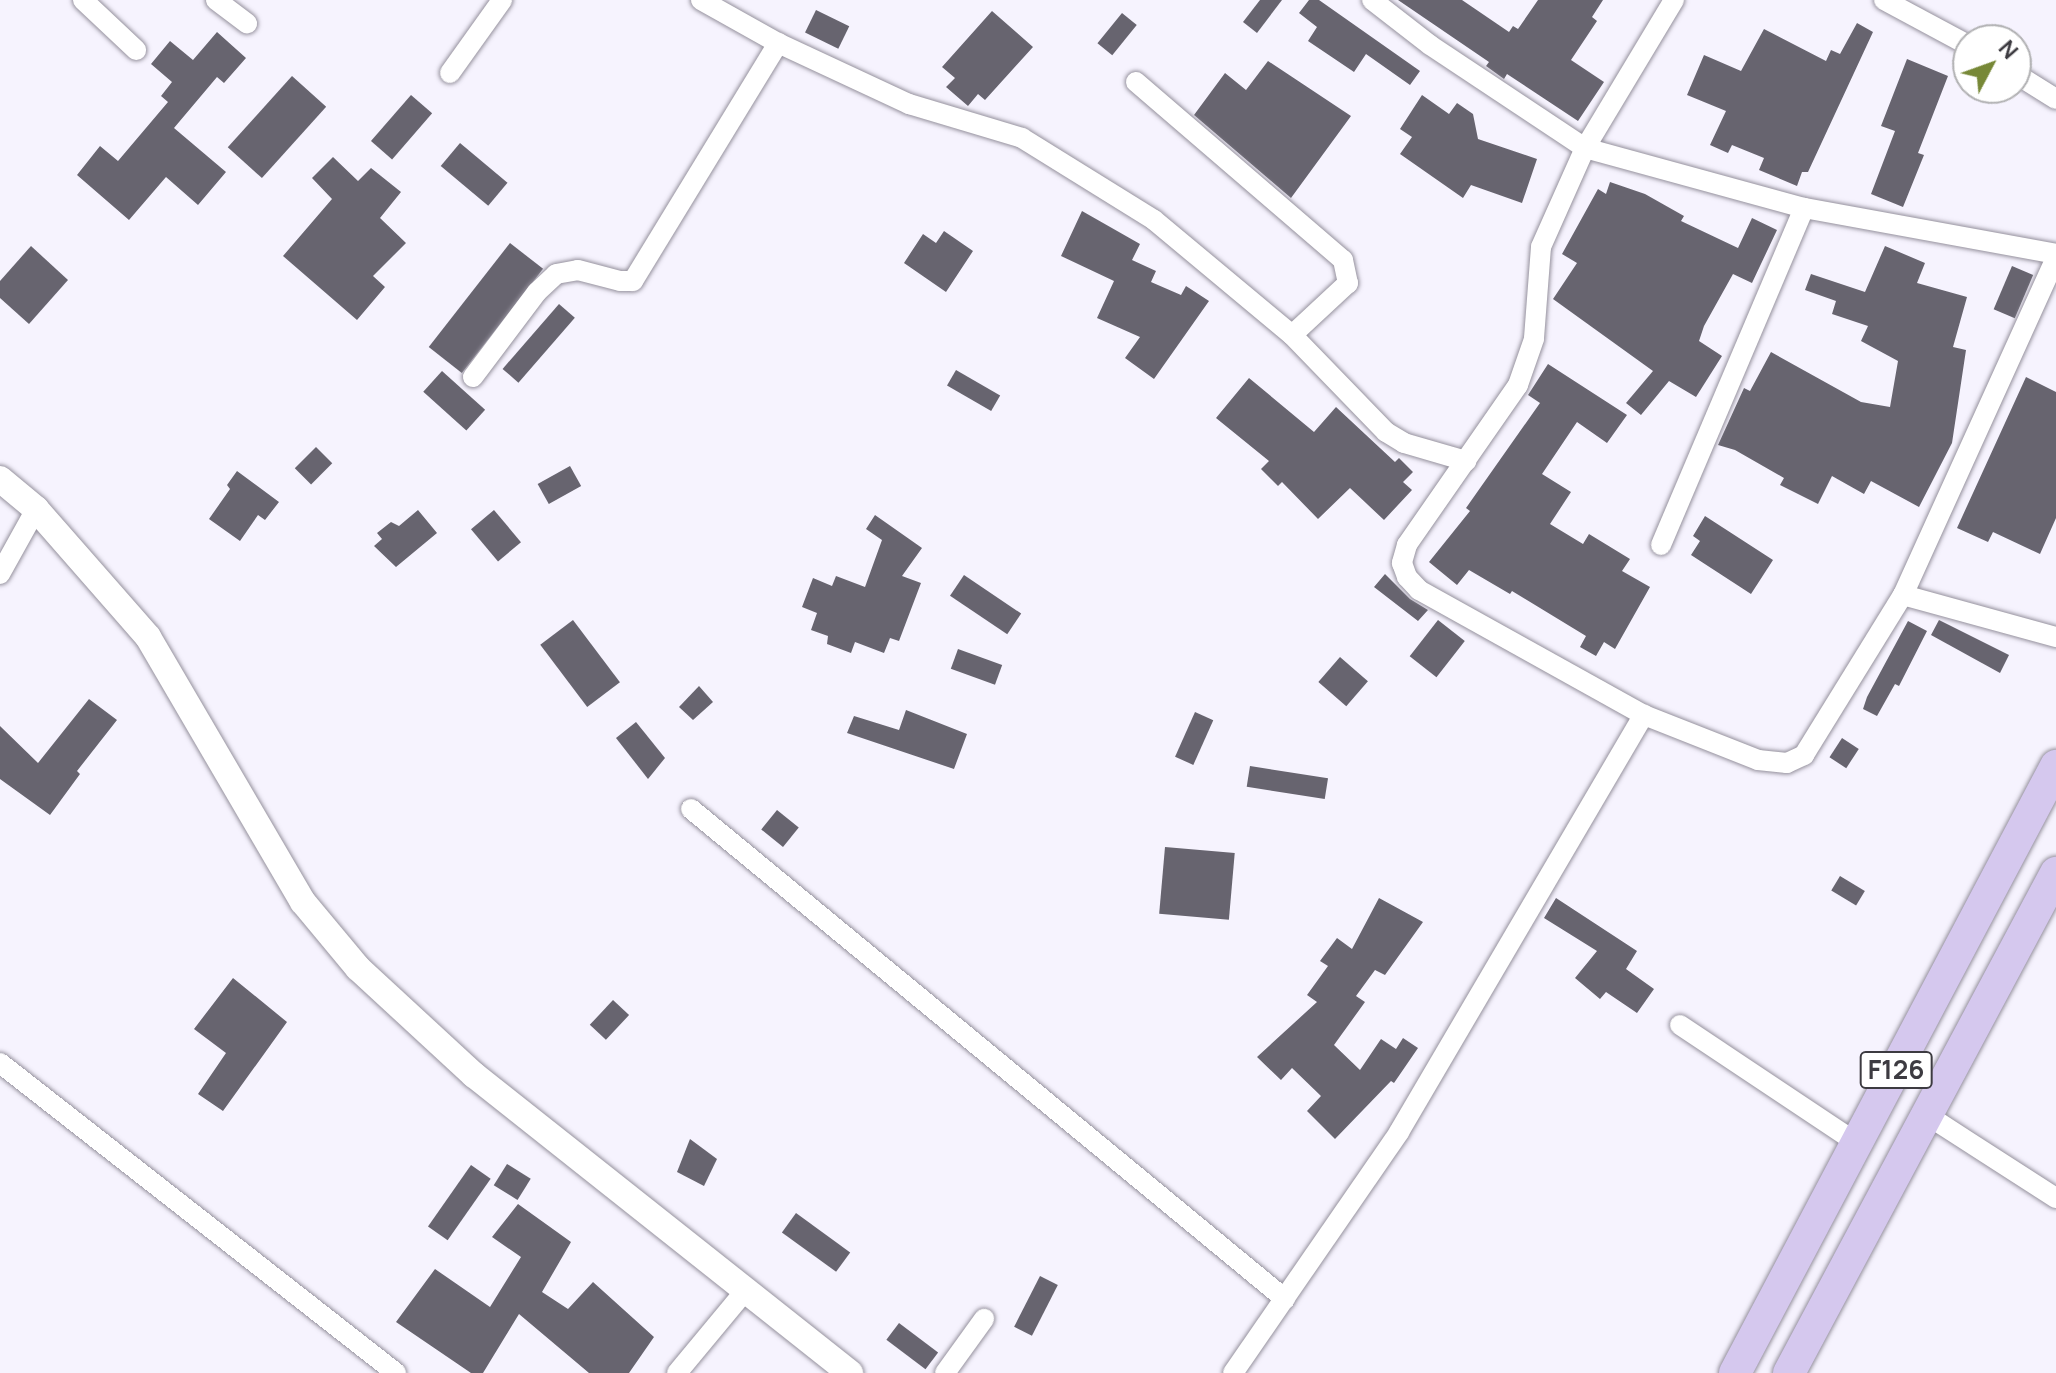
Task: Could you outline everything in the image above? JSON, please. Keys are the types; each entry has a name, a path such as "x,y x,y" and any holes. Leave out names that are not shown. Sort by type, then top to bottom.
{"main road":[{"name":"F126","path":"1735,1373 2056,766"},
{"path":"2001,870 2051,883"},
{"name":"F126","path":"1789,1373 2051,883"}],"street":[{"path":"83,0 136,50"},
{"path":"216,0 247,23"},
{"path":"450,73 502,0"},
{"path":"701,0 778,43 909,104 1022,138 1154,220 1292,335 1386,432 1404,443 1466,461"},
{"path":"1372,0 1430,45 1585,148 1804,208 2056,256 1903,595 1813,743 1804,755 1787,763 1758,760 1644,715 1419,590 1407,577 1402,563 1407,545 1518,385 1529,362 1541,247 1585,148 1674,0"},
{"path":"1884,0 1952,36"},
{"path":"473,377 537,292 556,274 578,270 620,281 633,281 778,43"},
{"path":"1136,82 1343,260 1348,283 1292,335"},
{"path":"2032,84 2056,99"},
{"path":"1661,545 1804,208"},
{"path":"0,479 36,509 148,637 303,902 329,937 413,1022 474,1075 850,1373"},
{"path":"0,574 36,509"},
{"path":"1903,595 2056,637"},
{"path":"1233,1373 1399,1132 1644,715"},
{"path":"691,809 1285,1299"},
{"path":"1680,1025 1857,1143"},
{"path":"0,1063 396,1373"},
{"path":"1927,1115 2056,1198"},
{"path":"677,1373 746,1290"},
{"path":"945,1373 984,1319"}],"building":[{"path":"1260,0 1282,0 1257,33 1243,22"},
{"path":"1309,0 1319,0 1420,71 1410,85 1366,54 1354,72 1308,41 1317,27 1299,13"},
{"path":"1398,0 1462,0 1509,32 1513,26 1518,29 1538,0 1603,0 1592,17 1597,21 1571,60 1604,82 1578,121 1507,74 1504,79 1486,66 1489,62"},
{"path":"816,10 849,26 838,49 805,32"},
{"path":"992,11 1033,47 985,100 978,94 968,106 946,87 955,78 942,67"},
{"path":"1122,13 1137,25 1112,55 1097,43"},
{"path":"1857,23 1873,32 1808,172 1802,172 1797,186 1759,170 1764,158 1732,145 1728,153 1710,145 1726,111 1687,95 1704,55 1741,71 1764,29 1826,61 1831,50 1840,54"},
{"path":"217,32 246,58 224,83 217,77 174,128 226,172 198,205 166,177 129,220 77,175 100,146 118,161 168,102 161,96 172,82 151,64 170,41 193,60"},
{"path":"1907,59 1948,76 1918,153 1924,155 1903,207 1871,194 1895,131 1881,126"},
{"path":"1268,61 1351,116 1291,198 1194,115 1225,73 1246,90"},
{"path":"292,76 326,107 262,178 228,147"},
{"path":"411,95 432,113 392,159 371,141"},
{"path":"1422,95 1449,114 1457,103 1473,114 1478,139 1537,159 1522,203 1471,185 1463,198 1400,154 1412,137 1400,129"},
{"path":"460,143 507,183 488,206 441,166"},
{"path":"333,157 358,181 371,168 401,192 380,218 406,243 373,276 385,287 357,320 283,256 332,199 312,178"},
{"path":"1610,182 1645,194 1684,216 1681,221 1738,248 1752,218 1777,230 1752,283 1733,274 1704,326 1699,341 1722,356 1696,397 1669,381 1641,415 1626,403 1653,371 1553,299 1577,263 1562,254 1598,189 1606,194"},
{"path":"1082,211 1140,244 1132,260 1156,271 1151,282 1181,295 1186,286 1209,301 1154,379 1125,358 1140,337 1097,318 1114,281 1061,256"},
{"path":"944,231 973,251 946,292 904,263 923,234 936,243"},
{"path":"510,243 543,269 462,373 429,347"},
{"path":"31,246 68,280 29,324 0,298 0,281"},
{"path":"1885,246 1925,263 1917,283 1967,297 1953,347 1966,350 1952,443 1919,507 1871,481 1864,494 1832,476 1818,504 1780,485 1784,478 1735,450 1718,445 1744,388 1750,391 1771,352 1861,402 1890,407 1898,361 1861,341 1868,326 1832,314 1836,301 1805,290 1811,274 1865,292"},
{"path":"2012,266 2033,275 2015,318 1994,309"},
{"path":"559,304 575,318 518,383 503,369"},
{"path":"1548,364 1627,415 1607,443 1577,422 1542,474 1571,492 1550,524 1583,544 1589,534 1630,559 1622,571 1650,587 1615,649 1604,642 1596,656 1580,647 1586,636 1512,591 1510,594 1469,570 1457,585 1429,562 1470,511 1466,508 1540,403 1528,395"},
{"path":"956,370 1000,396 991,411 947,386"},
{"path":"442,371 485,410 466,431 423,392"},
{"path":"2026,377 2056,392 2056,518 2040,554 1993,532 1988,542 1957,528"},
{"path":"1249,378 1314,432 1336,407 1395,462 1399,458 1413,472 1403,482 1412,490 1384,520 1350,488 1318,519 1282,482 1278,486 1261,469 1269,461 1216,418"},
{"path":"316,447 332,463 311,484 295,468"},
{"path":"570,466 581,486 549,504 538,484"},
{"path":"237,471 279,502 265,520 258,515 240,541 209,519 230,489 227,485"},
{"path":"418,510 437,533 396,567 374,546 382,539 377,533 391,522 399,526"},
{"path":"494,510 521,542 498,561 471,529"},
{"path":"875,515 922,548 902,576 921,583 899,641 890,638 884,653 855,642 851,653 827,644 828,636 811,630 817,613 802,607 813,578 832,586 836,576 865,587 882,540 866,529"},
{"path":"1705,516 1773,560 1751,594 1691,555 1700,541 1693,536"},
{"path":"1385,574 1410,599 1428,610 1418,621 1374,587"},
{"path":"964,575 1021,614 1007,634 950,596"},
{"path":"573,620 620,682 587,707 540,645"},
{"path":"1438,620 1465,641 1436,677 1410,656"},
{"path":"1939,620 2009,655 2000,673 1931,635"},
{"path":"1908,621 1927,631 1899,686 1895,684 1877,716 1863,709"},
{"path":"958,649 1002,665 995,685 951,669"},
{"path":"1340,657 1368,681 1346,706 1318,682"},
{"path":"699,686 713,702 693,720 679,707"},
{"path":"89,699 117,720 77,771 80,774 50,815 0,779 0,726 38,763"},
{"path":"906,710 967,734 954,769 847,733 854,716 899,730"},
{"path":"1195,712 1213,720 1193,765 1175,757"},
{"path":"636,722 665,758 648,779 616,738"},
{"path":"1842,738 1859,749 1846,768 1829,757"},
{"path":"1250,766 1328,778 1325,799 1247,787"},
{"path":"777,810 799,828 783,847 761,829"},
{"path":"1165,847 1235,853 1229,920 1159,914"},
{"path":"1840,876 1865,891 1856,906 1831,891"},
{"path":"1379,898 1423,922 1385,975 1375,970 1356,996 1365,1002 1334,1045 1360,1070 1381,1039 1396,1049 1403,1038 1418,1048 1394,1083 1391,1081 1335,1139 1307,1111 1321,1096 1292,1068 1281,1080 1257,1057 1317,1002 1307,995 1328,966 1320,961 1337,938 1352,949"},
{"path":"1556,898 1637,951 1626,969 1654,989 1637,1013 1606,992 1600,999 1575,978 1597,951 1544,918"},
{"path":"233,978 287,1022 223,1111 198,1094 226,1053 194,1029"},
{"path":"613,1000 629,1015 606,1040 590,1025"},
{"path":"690,1139 717,1159 704,1186 677,1172"},
{"path":"507,1164 531,1179 517,1200 494,1185"},
{"path":"471,1165 491,1179 448,1240 428,1226"},
{"path":"518,1204 571,1242 542,1292 568,1309 593,1282 654,1337 629,1373 589,1373 519,1314 483,1373 471,1373 396,1322 435,1269 490,1307 521,1257 492,1237"},
{"path":"796,1213 850,1252 836,1272 782,1232"},
{"path":"1040,1276 1058,1285 1032,1336 1014,1327"},
{"path":"899,1323 938,1352 925,1369 886,1340"}]}
